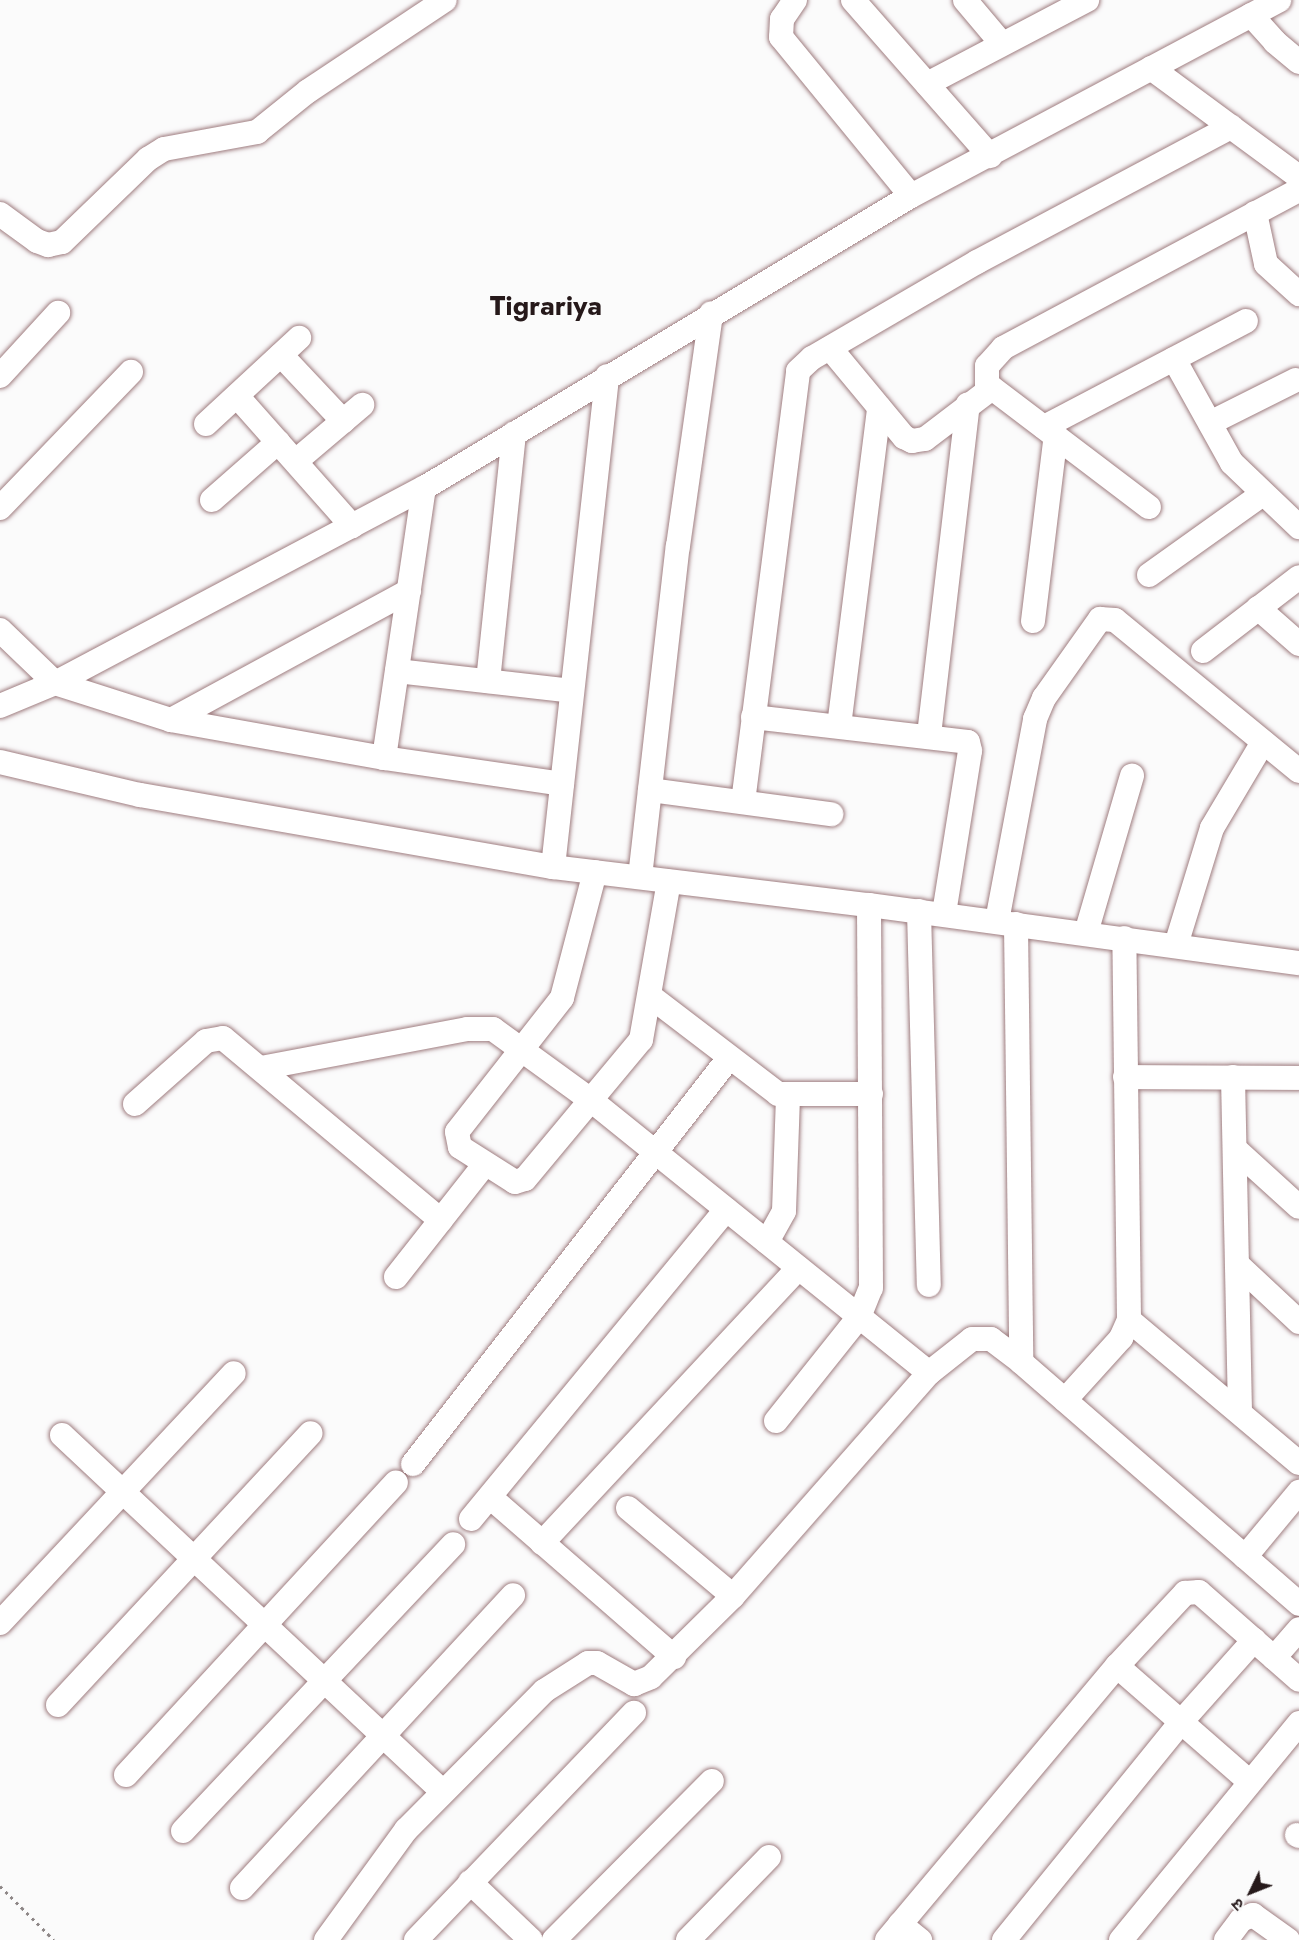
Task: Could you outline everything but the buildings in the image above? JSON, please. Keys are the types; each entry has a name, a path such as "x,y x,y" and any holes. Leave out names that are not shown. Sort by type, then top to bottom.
{"street":[{"path":"0,214 38,241 48,245 62,242 148,159 164,149 257,132 308,91 445,0"},
{"path":"795,0 782,19 781,37 911,196"},
{"path":"853,0 990,156"},
{"path":"964,0 1002,44"},
{"path":"927,84 1087,0"},
{"path":"0,706 56,683 424,488 711,313 911,196 1280,0"},
{"path":"1251,15 1275,42 1299,62"},
{"path":"1151,68 1299,177"},
{"path":"743,802 795,379 802,364 977,261 1231,127"},
{"path":"987,389 987,366 1003,348 1299,190"},
{"path":"1256,213 1266,264 1299,294"},
{"path":"0,375 58,313"},
{"path":"640,877 678,546 711,313"},
{"path":"1050,431 1174,358 1246,321"},
{"path":"206,424 299,338"},
{"path":"830,348 904,437 920,441 987,389 997,390 1149,507"},
{"path":"281,355 343,421"},
{"path":"1174,358 1232,463 1262,495 1298,523"},
{"path":"0,508 131,372"},
{"path":"553,867 607,376"},
{"path":"1210,423 1296,380"},
{"path":"237,396 352,526"},
{"path":"929,735 968,404"},
{"path":"296,461 362,405"},
{"path":"839,726 879,408"},
{"path":"1033,621 1050,431"},
{"path":"488,681 514,433"},
{"path":"212,500 278,442"},
{"path":"384,758 424,488"},
{"path":"1149,575 1262,495"},
{"path":"1203,651 1299,577"},
{"path":"171,720 409,591"},
{"path":"1258,609 1299,644"},
{"path":"1021,1362 1007,923 1035,719 1044,698 1100,619 1115,620 1299,771"},
{"path":"0,630 56,683 171,720 384,758 562,784"},
{"path":"397,671 572,691"},
{"path":"753,717 961,738 970,746 944,914"},
{"path":"1176,945 1219,812 1263,742"},
{"path":"0,762 140,795 553,867 869,904 1299,963"},
{"path":"1086,933 1132,776"},
{"path":"650,790 831,814"},
{"path":"595,872 562,998 524,1050 457,1132 457,1143 485,1164 515,1182 525,1179 641,1040 669,881"},
{"path":"776,1421 859,1317 871,1288 869,904"},
{"path":"919,911 929,1285"},
{"path":"1065,1400 1121,1338 1129,1320 1124,938"},
{"path":"650,996 769,1089 788,1096 871,1094"},
{"path":"261,1068 483,1028 493,1029 592,1101 929,1373"},
{"path":"135,1104 206,1041 214,1037 230,1042 441,1220"},
{"path":"413,1464 729,1058"},
{"path":"1125,1077 1299,1078"},
{"path":"1233,1077 1240,1410"},
{"path":"766,1242 784,1211 788,1096"},
{"path":"1235,1149 1299,1207"},
{"path":"396,1277 485,1164"},
{"path":"471,1519 726,1210"},
{"path":"1237,1264 1299,1322"},
{"path":"542,1543 798,1268"},
{"path":"1129,1320 1240,1410 1299,1463"},
{"path":"326,1940 406,1830 442,1791 544,1692 580,1665 597,1663 634,1684 651,1677 674,1657 733,1596 929,1373 965,1342 980,1337 991,1340 1021,1362 1299,1604"},
{"path":"0,1623 234,1373"},
{"path":"58,1705 311,1433"},
{"path":"62,1435 442,1791"},
{"path":"126,1775 396,1482"},
{"path":"1245,1557 1299,1492"},
{"path":"490,1497 674,1657"},
{"path":"628,1508 733,1596"},
{"path":"183,1830 453,1544"},
{"path":"920,1940 894,1932 1117,1666 1179,1597 1191,1590 1199,1592 1299,1680"},
{"path":"242,1888 513,1595"},
{"path":"1274,1658 1299,1629"},
{"path":"1004,1940 1181,1722 1254,1640"},
{"path":"1117,1666 1249,1781"},
{"path":"416,1940 634,1713"},
{"path":"1121,1940 1249,1781 1299,1723"},
{"path":"554,1940 712,1781"},
{"path":"688,1940 769,1857"},
{"path":"470,1882 531,1940"},
{"path":"1226,1940 1241,1920 1253,1915 1288,1940"}],"path":[{"path":"0,1886 54,1940"}],"district":[{"name":"Tigrariya","path":"546,306"}]}
